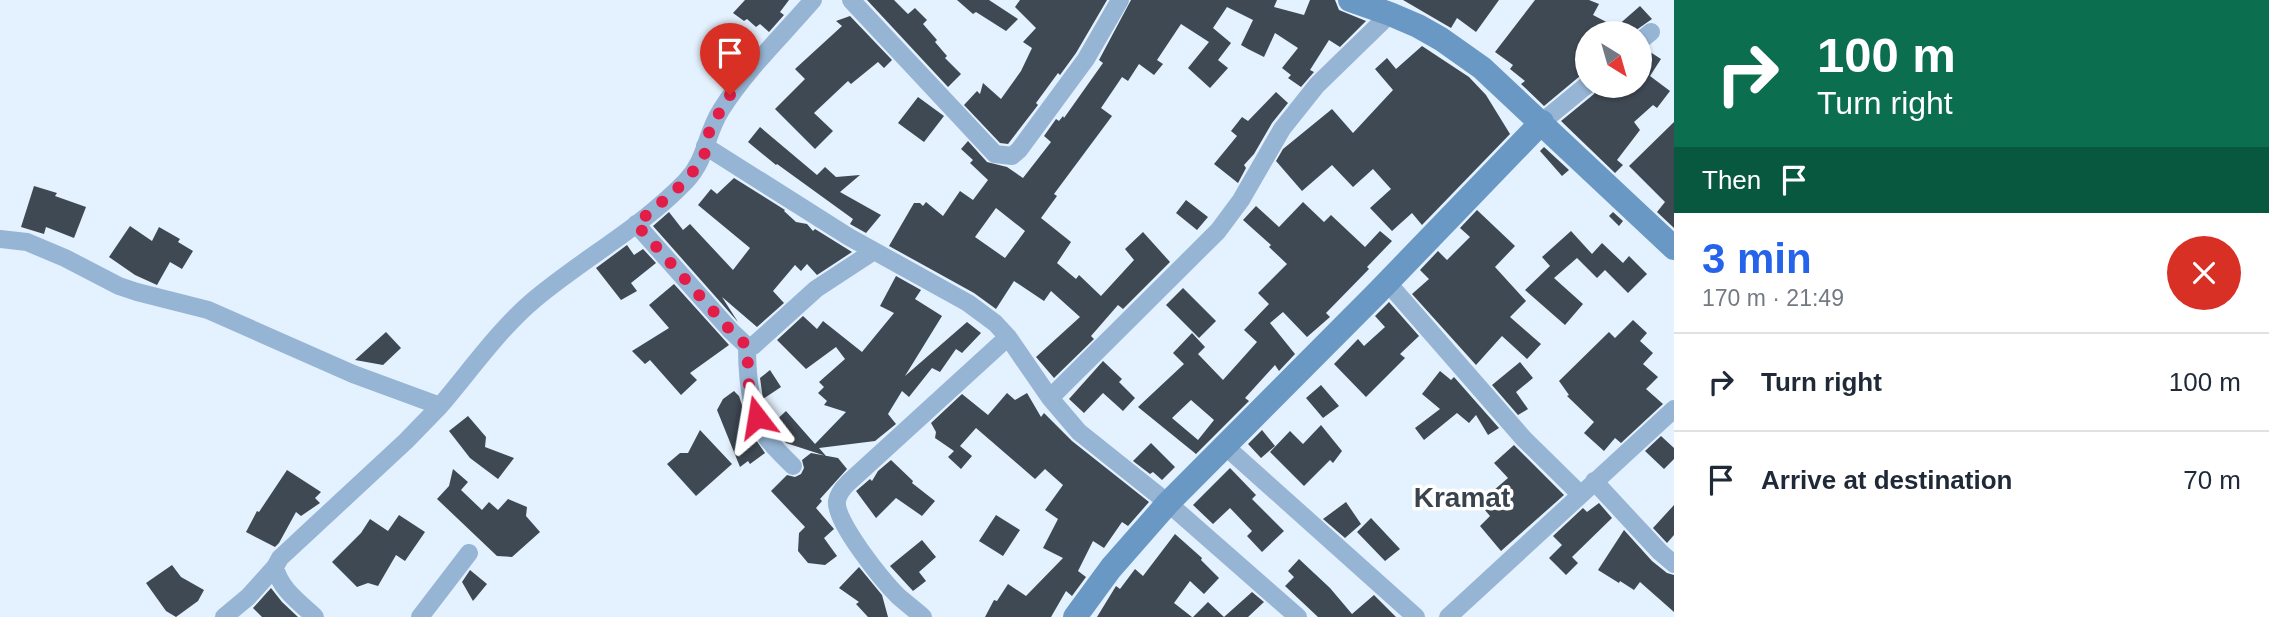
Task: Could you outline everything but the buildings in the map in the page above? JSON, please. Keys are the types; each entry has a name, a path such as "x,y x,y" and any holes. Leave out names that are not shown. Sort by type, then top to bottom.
{"street":[{"path":"224,617 248,597 290,548 407,441 440,407 525,308 557,281 636,224 688,179 704,156 710,128 730,95 813,0"},
{"path":"850,0 995,154 1012,156 1020,150 1086,59 1120,0"},
{"path":"1350,0 1390,14 1441,39 1472,60 1542,122 1674,248"},
{"path":"1049,398 1218,231 1241,200 1282,129 1317,85 1390,14"},
{"path":"1075,617 1111,568 1168,503 1542,122 1575,95"},
{"path":"705,146 874,251 968,303 995,323 1008,337 1049,398 1079,432 1168,503 1298,617"},
{"path":"636,224 747,346 753,346 816,289 874,251"},
{"path":"0,239 27,242 119,286 208,310 352,374 440,407"},
{"path":"1387,282 1524,439 1580,494"},
{"path":"923,617 897,595 856,543 841,519 836,503 848,483 1008,337"},
{"path":"747,346 749,387 757,417 765,435 793,466"},
{"path":"1448,617 1674,409"},
{"path":"1225,446 1416,617"},
{"path":"1594,481 1674,564"},
{"path":"420,617 469,553"},
{"path":"275,568 283,587 315,617"}],"district":[{"name":"Kramat","path":"1462,497"}],"route":[{"path":"730,95 710,128 704,156 698,166 688,179 636,224 747,346 749,387 757,417"}]}
